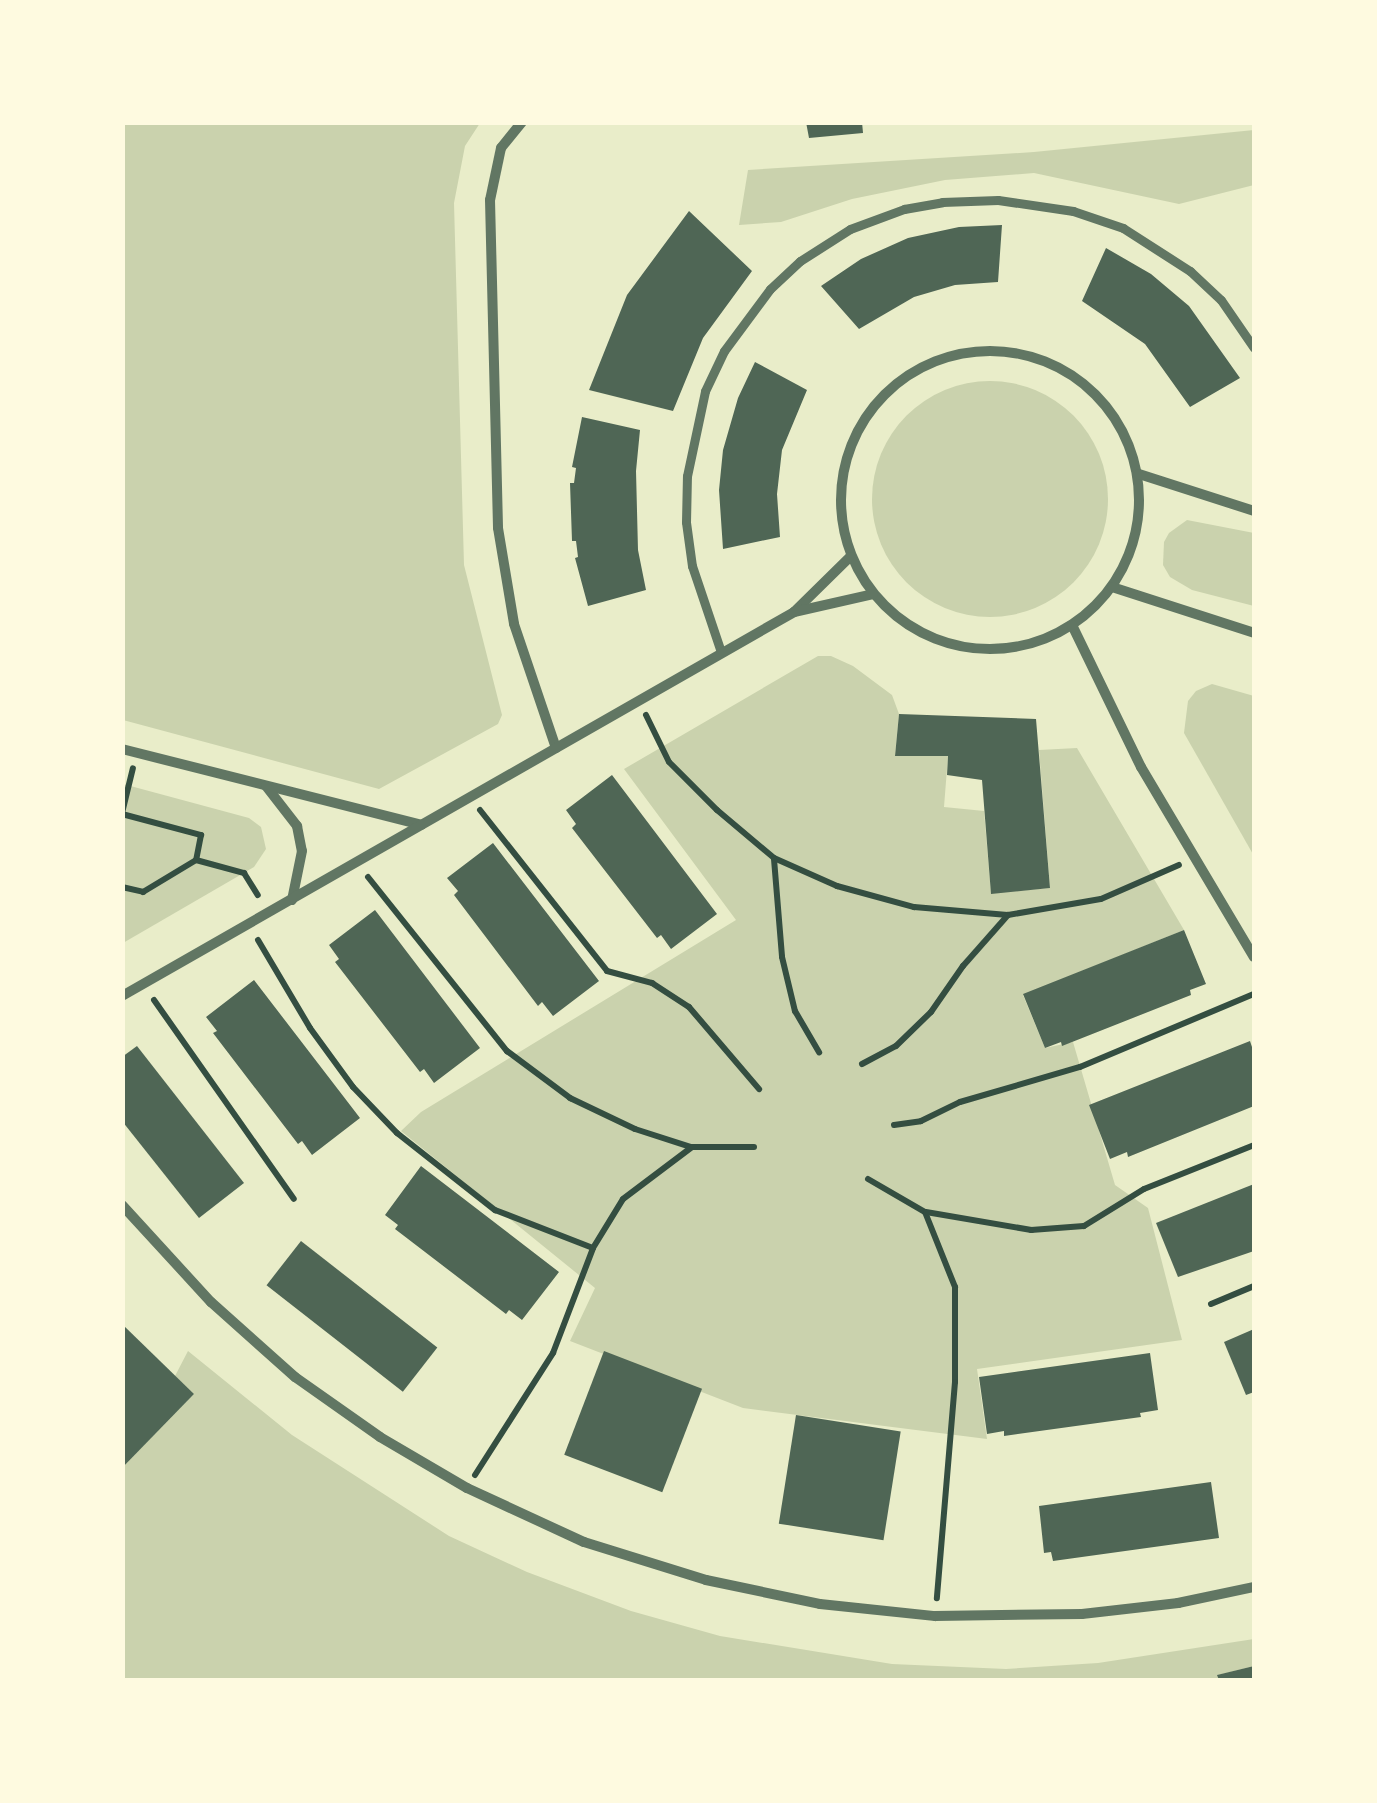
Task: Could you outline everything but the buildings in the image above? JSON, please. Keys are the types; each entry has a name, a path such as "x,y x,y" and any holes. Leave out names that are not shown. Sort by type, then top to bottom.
{"street":[{"path":"522,122 501,148 490,200 498,528 514,624 556,748"},
{"path":"721,652 696,579 686,522 687,476 705,391 724,351 770,288 800,261 850,228 904,209 978,200 1044,205 1097,218 1144,239 1190,271 1221,300 1254,348"},
{"path":"979,350 1014,352 1048,362 1078,379 1120,428 1138,474 1135,538 1112,586 1072,625 1006,649 954,647 904,622 874,594 850,557 841,508 842,476 859,428 888,390 916,368 946,356 979,350"},
{"path":"1138,474 1254,511"},
{"path":"122,996 794,612 850,557"},
{"path":"1112,586 1254,633"},
{"path":"794,612 874,594"},
{"path":"1072,625 1141,767 1254,957"},
{"path":"122,748 422,824"},
{"path":"265,785 297,826 302,851 292,900"},
{"path":"122,1204 212,1302 295,1377 380,1437 467,1488 584,1542 706,1580 820,1604 935,1616 1099,1612 1254,1587"}],"path":[{"path":"638,701 669,762 716,810 774,858 837,886 914,907 1008,915 1100,899 1153,880 1196,856"},
{"path":"136,752 122,814 201,834 196,860"},
{"path":"470,798 607,971 652,984 688,1007 759,1089"},
{"path":"774,858 782,957 795,1011 819,1052"},
{"path":"122,887 143,892 196,860 244,873 270,913"},
{"path":"357,863 506,1051 570,1098 635,1129 692,1147 754,1147"},
{"path":"862,1064 896,1046 931,1012 962,966 1008,915"},
{"path":"250,925 310,1028 353,1087 397,1133 495,1210 593,1248"},
{"path":"142,984 294,1200"},
{"path":"894,1125 921,1121 960,1102 1080,1067 1254,994"},
{"path":"868,1179 925,1212 1031,1230 1084,1226 1144,1189 1254,1145"},
{"path":"467,1488 554,1353 593,1248 623,1200 692,1147"},
{"path":"925,1212 955,1287 958,1334 935,1616"},
{"path":"1212,1304 1254,1286"}],"green space":[{"path":"122,123 480,123 465,146 454,203 464,565 502,715 498,724 379,789 123,720"},
{"path":"1254,130 1254,185 1179,204 1034,173 945,180 852,199 781,222 739,225 748,170 1034,152"},
{"path":"990,381 1035,390 1073,416 1099,454 1108,499 1099,544 1073,582 1035,608 990,617 945,608 907,582 881,544 872,499 881,454 907,416 945,390"},
{"path":"1187,520 1254,533 1254,606 1192,590 1170,577 1163,565 1164,542 1169,533"},
{"path":"818,656 831,656 853,666 892,695 899,714 895,755 948,756 944,807 984,811 991,893 1050,888 1039,750 1077,748 1184,930 1023,995 1045,1048 1073,1042 1115,1185 1148,1208 1182,1340 977,1369 987,1439 743,1408 570,1341 595,1288 401,1131 421,1112 736,920 624,769"},
{"path":"1212,684 1254,696 1254,856 1184,733 1188,701 1196,691"},
{"path":"123,784 249,818 261,827 266,849 254,867 123,943"},
{"path":"188,1351 292,1435 449,1536 527,1572 631,1611 720,1636 892,1664 1006,1669 1098,1663 1254,1639 1254,1666 1218,1675 1219,1680 123,1680 122,1468 194,1394 175,1376"}]}
